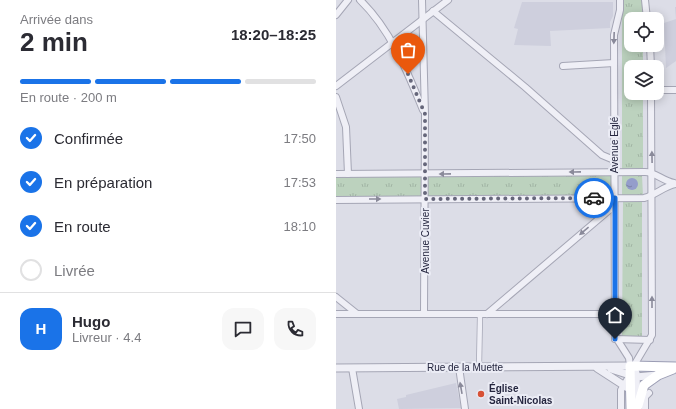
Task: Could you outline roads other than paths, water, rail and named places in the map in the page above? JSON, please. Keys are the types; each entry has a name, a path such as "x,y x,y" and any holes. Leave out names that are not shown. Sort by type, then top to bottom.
{"main road":[{"path":"637,409 627,388 633,371 676,368"},
{"path":"637,409 645,390 658,375 676,368"}],"street":[{"path":"336,15 348,0"},
{"path":"360,0 377,20 392,43 404,65 425,114"},
{"name":"Avenue Cuvier","path":"422,0 425,114 424,314"},
{"path":"336,86 448,0"},
{"name":"Avenue Eglé","path":"615,339 614,35 620,10 620,0"},
{"path":"645,0 646,12"},
{"path":"433,11 525,87 602,156 614,160"},
{"path":"563,66 614,63"},
{"path":"664,90 676,90"},
{"path":"336,97 346,127 348,174"},
{"path":"633,371 636,362 652,335 651,100"},
{"path":"336,174 651,172 662,180 676,184"},
{"path":"336,200 615,198 652,196 668,185 676,184"},
{"path":"487,314 614,206"},
{"path":"336,297 356,313"},
{"path":"336,314 615,314"},
{"path":"480,315 480,368"},
{"path":"615,339 650,340"},
{"path":"615,339 629,358 633,371 637,409"},
{"path":"459,367 465,409"},
{"name":"Rue de la Muette","path":"336,368 609,368 658,375"},
{"path":"352,368 359,409"},
{"name":"Rue de la Muette","path":"594,368 605,373 627,388"},
{"path":"621,409 621,394 627,388"}],"water":[{"path":"632,178 636,180 638,184 636,188 632,190 628,188 626,184 628,180"}],"place":[{"name":"Église Saint-Nicolas","path":"481,394"}]}
